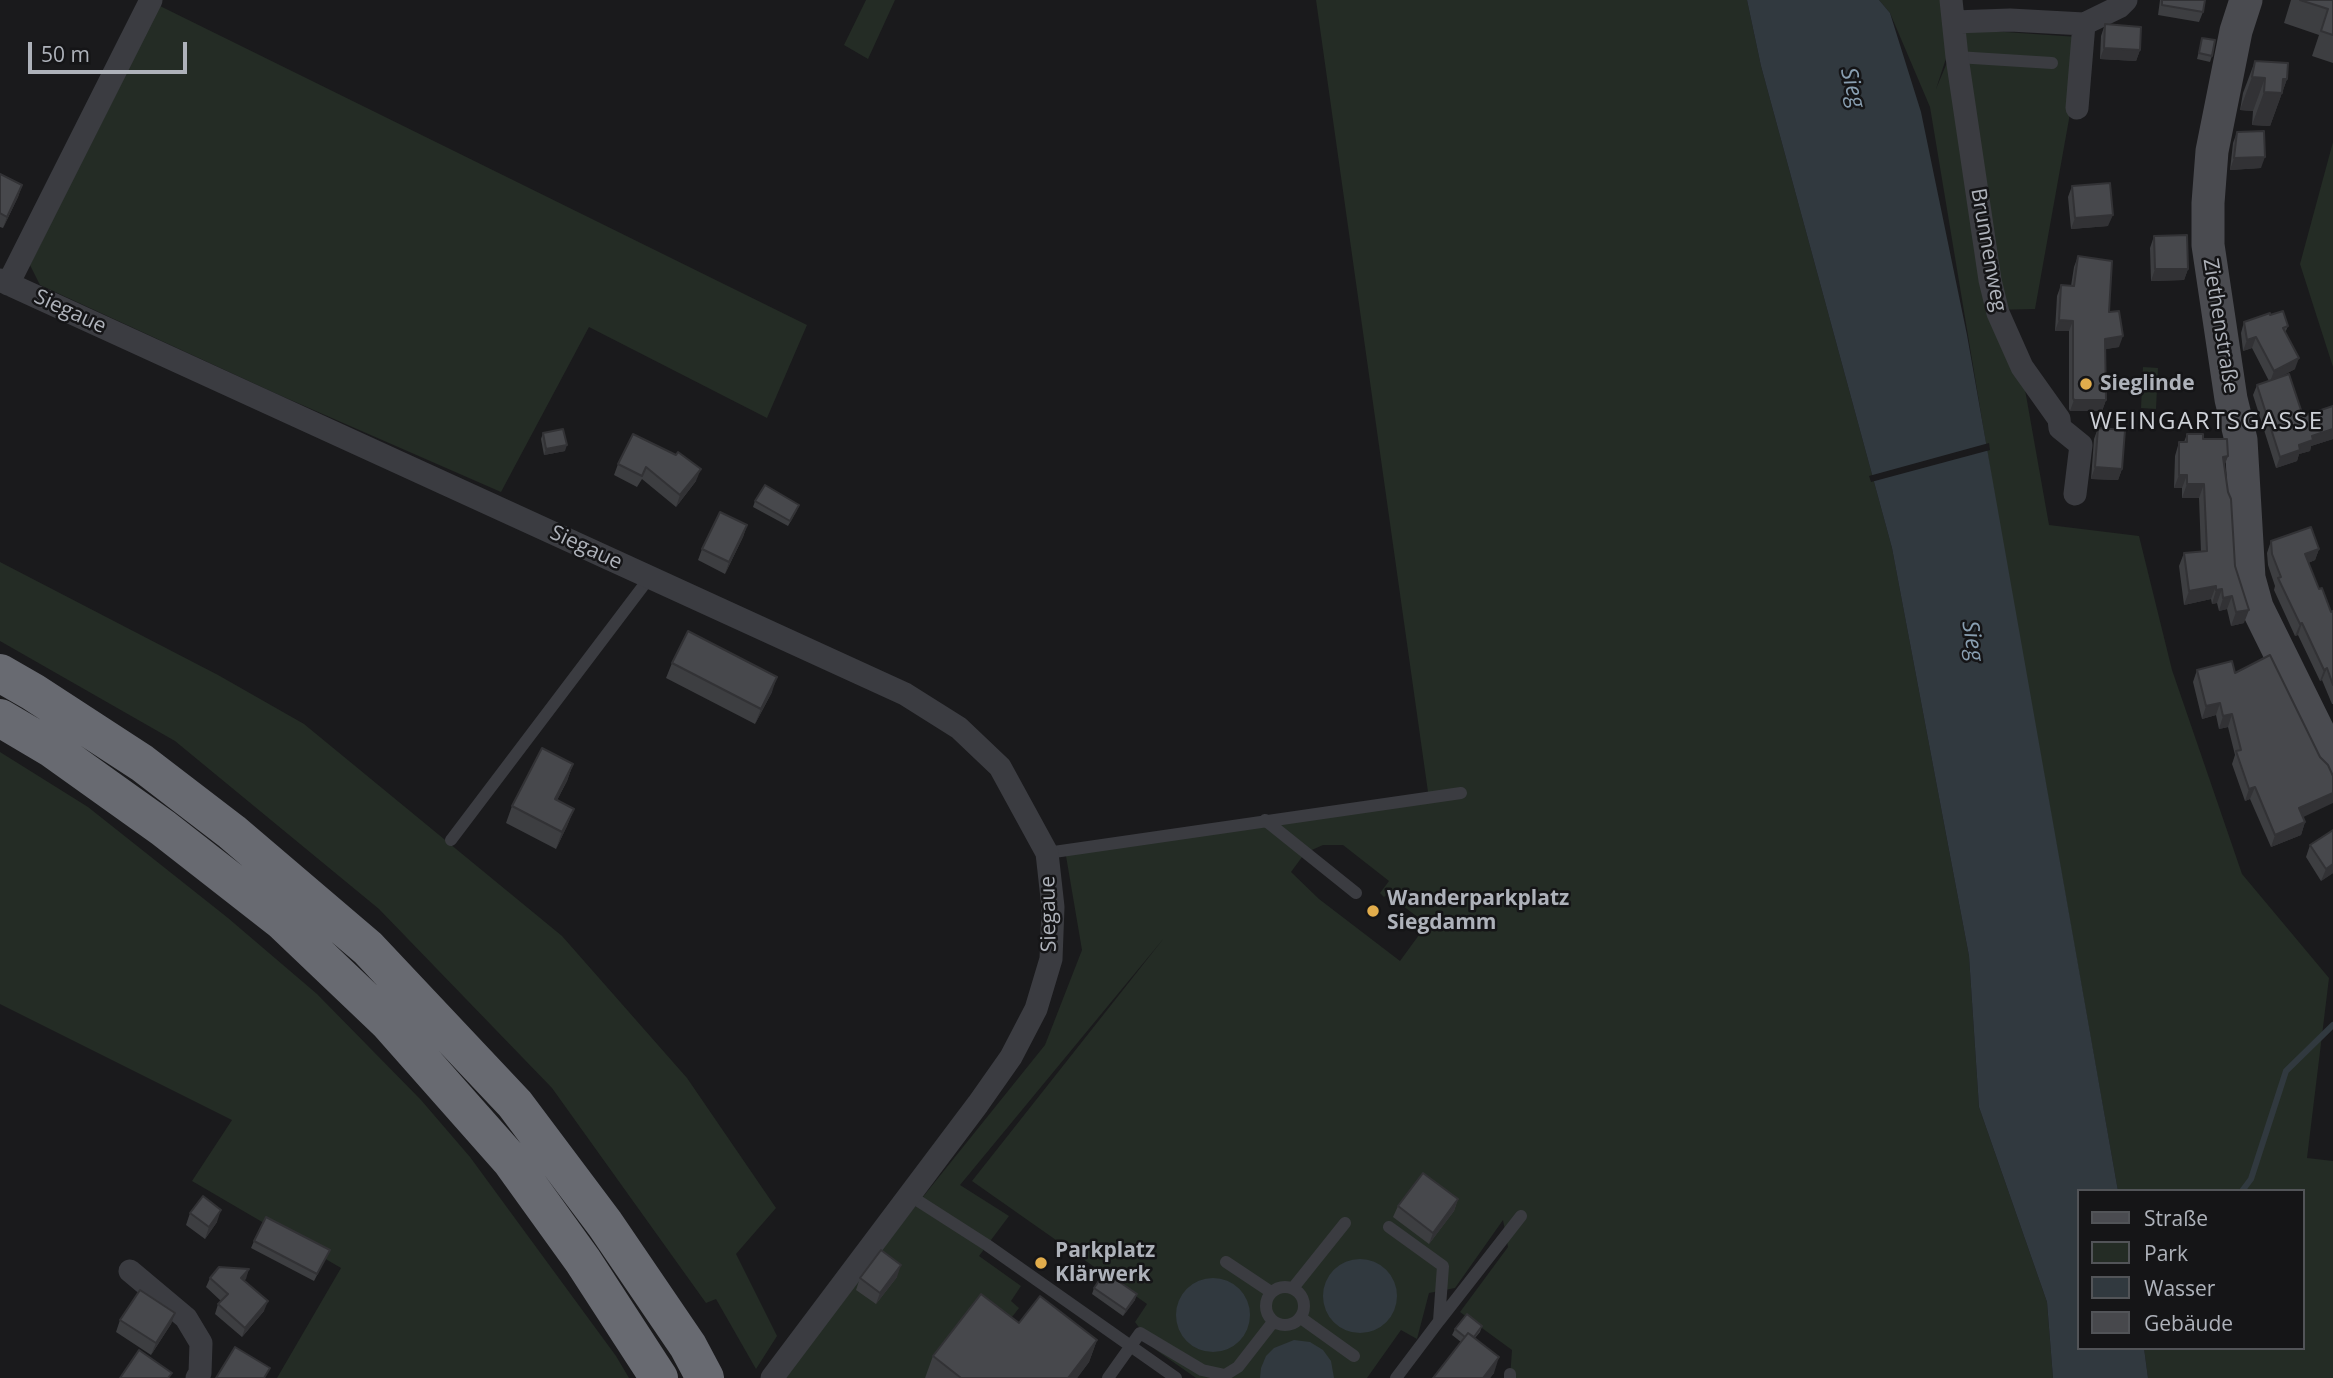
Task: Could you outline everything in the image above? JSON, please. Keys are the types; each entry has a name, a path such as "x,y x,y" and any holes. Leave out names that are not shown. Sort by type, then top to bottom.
{"highway":[{"path":"0,673 142,763 232,832 368,948 515,1104 605,1224 688,1346 705,1378"},
{"path":"0,718 51,748 174,836 282,921 388,1022 511,1161 583,1261 659,1378"}],"main road":[{"name":"Ziethenstraße","path":"2246,0 2236,31 2212,151 2208,246 2231,399 2241,440 2249,578 2257,607 2333,761"}],"street":[{"name":"Siegaue","path":"151,0 4,282 905,694 959,728 1000,767 1047,853 1053,907 1051,960 1036,1009 1011,1058 772,1378"},
{"name":"Brunnenweg","path":"2075,494 2081,444 2060,428 2059,419 2022,368 1998,313 1990,280 1952,11 2010,20 2084,24 2119,7 2126,0"},
{"path":"2077,108 2084,24"},
{"path":"130,1271 186,1318 201,1343 200,1373 197,1378"}],"lane":[{"path":"1957,57 2052,64"},
{"path":"451,840 650,577"},
{"path":"1047,853 1461,793"},
{"path":"1265,820 1356,892"},
{"path":"909,1195 1177,1378"},
{"path":"1396,1378 1521,1216"},
{"path":"1293,1288 1345,1223"},
{"path":"1389,1227 1443,1266 1439,1321"},
{"path":"1226,1262 1271,1292"},
{"path":"1281,1287 1293,1288 1302,1296 1305,1307 1301,1318 1288,1326 1273,1322 1267,1313 1266,1302 1271,1292 1281,1287"},
{"path":"1301,1318 1354,1356"},
{"path":"1108,1378 1140,1334 1202,1370 1225,1375 1238,1367 1273,1322"}],"green space":[{"path":"866,0 895,0 868,59 844,45"},
{"path":"1316,0 1747,0 1761,66 1892,548 1969,956 1979,1107 2047,1302 2053,1378 1510,1378 1512,1350 1460,1312 1508,1247 1503,1220 1455,1288 1429,1293 1417,1339 1401,1330 1367,1378 1196,1378 1156,1350 1135,1322 1147,1304 972,1181 1164,938 960,1185 1009,1216 979,1256 1021,1286 1011,1301 1019,1308 998,1335 925,1378 781,1378 787,1366 1045,1045 1082,950 1065,850 1429,799","holes":["1323,845 1343,845 1389,881 1380,893 1384,897 1387,894 1427,924 1400,961 1319,899 1291,872 1305,853"]},
{"path":"1879,0 1959,0 1961,13 1936,89 1961,29 2078,37 2076,80 2035,309 1991,310 2024,384 2049,525 2139,536 2172,670 2242,874 2329,978 2307,1158 2333,1161 2333,1378 2148,1378 2144,1350 2305,1350 2305,1189 2118,1189 2001,534 1930,107 1890,13"},
{"path":"160,6 807,325 767,418 589,327 501,492 277,394 40,285 30,265"},
{"path":"2333,142 2333,367 2300,264"},
{"path":"2143,367 2158,368 2156,409 2141,408"},
{"path":"0,562 218,675 304,724 562,936 687,1078 776,1208 736,1254 777,1336 756,1369 716,1299 706,1303 552,1088 379,909 175,741 0,641"},
{"path":"0,752 88,807 228,918 317,994 421,1100 470,1157 616,1356 629,1378 277,1378 341,1268 192,1181 232,1120 0,1004"}],"water":[{"name":"Sieg","path":"1747,0 1879,0 1890,13 1921,112 1967,335 2118,1189 2078,1189 2078,1350 2144,1350 2148,1378 2053,1378 2047,1302 1979,1107 1969,956 1892,548 1761,66"},
{"path":"1353,1259 1367,1259 1381,1265 1391,1275 1397,1296 1395,1310 1381,1327 1367,1333 1353,1333 1339,1327 1329,1317 1323,1303 1323,1289 1329,1275 1339,1265"},
{"path":"1206,1278 1220,1278 1234,1284 1244,1294 1250,1315 1248,1329 1234,1346 1220,1352 1206,1352 1192,1346 1182,1336 1176,1322 1176,1308 1182,1294 1192,1284"},
{"path":"1294,1340 1310,1342 1323,1350 1331,1361 1334,1378 1260,1378 1266,1356 1274,1348"}],"pier":[{"path":"1989,443 1990,450 1871,482 1869,476"}],"building":[{"path":"2162,0 2205,0 2203,12 2162,5"},
{"path":"2300,0 2333,0 2333,35 2321,31 2328,9"},
{"path":"2105,24 2141,27 2140,50 2104,48"},
{"path":"2202,38 2215,40 2212,56 2199,53"},
{"path":"2255,61 2288,63 2287,79 2283,79 2282,93 2264,92 2265,78 2252,77"},
{"path":"2264,131 2265,157 2234,158 2237,132"},
{"path":"0,174 22,185 7,217 0,213"},
{"path":"2110,183 2113,215 2075,218 2072,186"},
{"path":"2187,235 2188,269 2155,269 2154,236"},
{"path":"2078,256 2112,261 2109,312 2119,311 2123,336 2105,339 2106,400 2073,398 2073,321 2059,320 2061,285 2074,286"},
{"path":"2283,311 2288,326 2283,328 2299,358 2274,371 2256,337 2247,340 2244,322"},
{"path":"2289,374 2303,416 2333,406 2333,429 2312,436 2313,440 2299,445 2300,450 2280,457 2257,385"},
{"path":"2098,428 2125,430 2122,469 2095,467"},
{"path":"563,429 567,445 546,449 543,433"},
{"path":"633,434 676,455 678,452 701,469 680,495 646,467 642,476 618,464"},
{"path":"2187,434 2203,434 2203,439 2227,439 2228,456 2223,457 2231,499 2235,566 2249,610 2236,612 2232,596 2223,598 2222,589 2216,590 2216,586 2189,591 2184,553 2207,551 2204,484 2187,484 2187,475 2179,475 2179,442 2187,442"},
{"path":"765,485 799,505 790,521 755,501"},
{"path":"720,512 747,525 729,562 702,549"},
{"path":"2311,527 2319,549 2305,554 2319,589 2322,588 2331,612 2333,611 2333,685 2327,668 2324,670 2278,578 2281,577 2272,554 2271,541"},
{"path":"688,631 777,677 761,709 672,663"},
{"path":"2270,655 2320,757 2333,776 2333,793 2299,808 2305,822 2275,835 2255,787 2249,789 2236,751 2241,750 2232,714 2223,716 2220,703 2206,706 2197,670 2232,661 2235,673"},
{"path":"542,748 573,764 555,799 574,809 562,832 512,806"},
{"path":"2333,830 2333,864 2326,869 2310,845"},
{"path":"1423,1173 1458,1199 1433,1233 1398,1206"},
{"path":"203,1196 221,1210 209,1227 190,1213"},
{"path":"266,1217 330,1250 317,1274 254,1241"},
{"path":"881,1250 901,1265 880,1293 860,1278"},
{"path":"219,1267 249,1269 241,1278 268,1301 245,1328 218,1304 228,1294 210,1278"},
{"path":"1105,1272 1137,1294 1126,1310 1094,1288"},
{"path":"140,1290 175,1313 156,1343 120,1320"},
{"path":"981,1294 1019,1323 1040,1296 1097,1340 1068,1378 961,1378 933,1356"},
{"path":"1467,1314 1482,1326 1474,1337 1468,1333 1465,1337 1455,1329"},
{"path":"1468,1333 1499,1357 1483,1378 1433,1378"},
{"path":"235,1347 270,1368 264,1378 216,1378"},
{"path":"139,1350 172,1373 168,1378 120,1378"}],"waterway":[{"path":"2244,1189 2251,1179 2286,1071 2333,1025"}],"place":[{"name":"Sieglinde","path":"2086,384"},
{"name":"Wanderparkplatz Siegdamm","path":"1373,911"},
{"name":"Parkplatz Klärwerk","path":"1041,1263"}],"district":[{"name":"WEINGARTSGASSE","path":"2207,422"}]}
